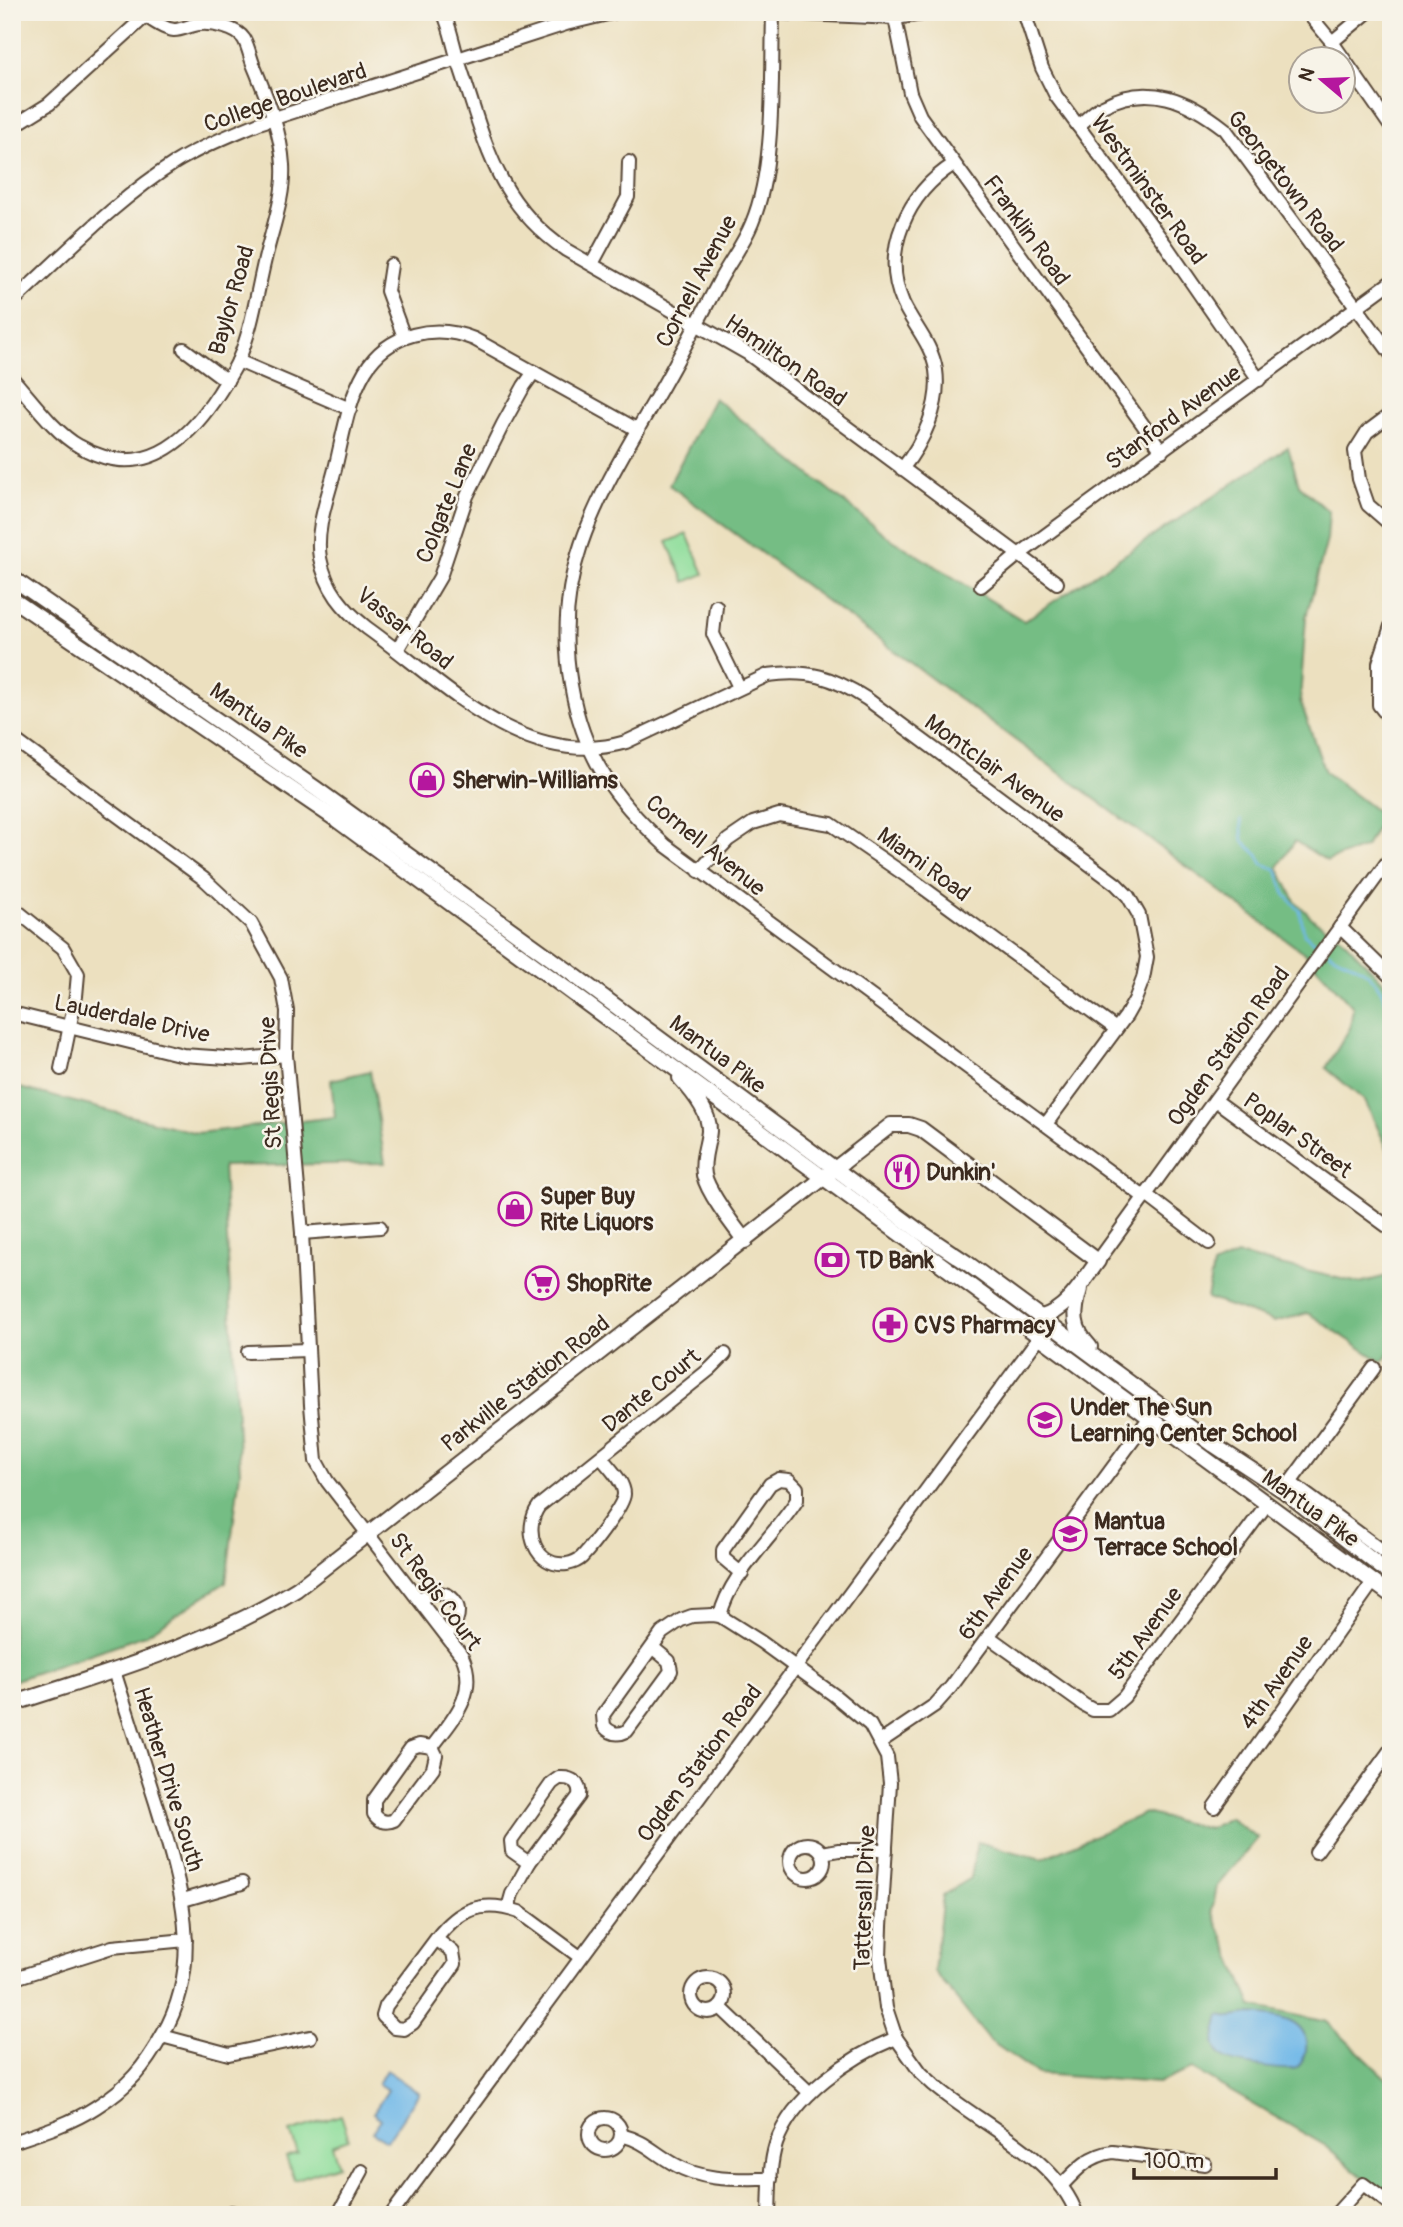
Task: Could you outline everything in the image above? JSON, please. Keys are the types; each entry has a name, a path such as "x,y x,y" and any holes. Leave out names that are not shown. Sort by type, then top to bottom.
{"main road":[{"name":"Mantua Pike","path":"12,578 324,794 567,970 1040,1336 1391,1595"},
{"name":"Mantua Pike","path":"12,599 327,813 668,1063 1042,1317 1214,1445 1288,1487 1391,1575"},
{"path":"668,1063 703,1109 709,1129 704,1150 704,1176 722,1209 745,1241"},
{"name":"Parkville Station Road","path":"12,1704 114,1671 194,1641 248,1617 298,1588 891,1125 909,1125 921,1129 1098,1261"},
{"path":"1042,1317 1055,1313 1063,1306 1098,1261"},
{"path":"1083,1281 1074,1321 1088,1345 1209,1434 1214,1445"}],"street":[{"name":"Hamilton Road","path":"443,12 487,147 503,185 518,207 543,234 747,353 1017,556 1057,583"},
{"name":"College Boulevard","path":"12,302 151,180 178,161 218,140 259,123 458,60 565,18 616,12"},
{"path":"758,12 895,18 936,12"},
{"name":"Westminster Road","path":"1024,12 1049,84 1166,244 1259,380"},
{"path":"1307,12 1332,42 1391,127"},
{"path":"1332,42 1368,12"},
{"path":"12,127 49,104 148,14"},
{"name":"Baylor Road","path":"12,379 67,439 81,448 117,460 131,460 167,450 178,443 195,427 238,361 251,318 283,180 281,148 274,120 243,37 227,28 200,23 175,30 156,24 148,14"},
{"name":"Cornell Avenue","path":"773,14 766,176 760,204 738,250 592,512 582,537 569,589 566,640 575,709 588,747 605,779 644,827 699,871 1209,1243"},
{"name":"Franklin Road","path":"895,18 910,93 920,116 1162,451"},
{"name":"Georgetown Road","path":"1078,126 1102,106 1130,96 1159,95 1180,100 1205,113 1225,129 1391,355"},
{"path":"592,264 628,197 629,162"},
{"path":"902,469 924,434 935,394 936,370 929,348 904,304 896,281 897,245 904,220 921,190 939,173 954,164"},
{"path":"391,265 387,291 404,337"},
{"name":"Stanford Avenue","path":"981,586 1017,556 1391,282"},
{"name":"Vassar Road","path":"588,747 560,747 520,735 489,719 348,613 333,594 325,576 320,557 321,525 350,409 366,370 376,357 404,337 429,330 463,334 638,430"},
{"path":"184,349 227,381"},
{"path":"238,361 350,409"},
{"name":"Colgate Lane","path":"397,650 436,584 467,496 508,415 534,372"},
{"path":"1391,414 1367,432 1355,451 1359,479 1368,505 1391,525"},
{"path":"716,606 713,634 739,687"},
{"path":"1391,626 1379,663 1379,705 1391,720"},
{"name":"Montclair Avenue","path":"588,747 603,748 626,741 768,675 809,673 848,687 1116,884 1128,895 1139,915 1147,957 1143,979 1135,1000 1116,1029 1046,1124"},
{"name":"St Regis Drive","path":"12,738 204,879 251,923 270,955 283,986 287,1010 286,1055 302,1233 316,1461 327,1481 368,1534"},
{"name":"Miami Road","path":"699,871 728,840 760,820 779,815 831,824 914,881 1116,1029"},
{"name":"Ogden Station Road","path":"1098,1261 1391,857"},
{"path":"12,908 64,948 78,974 61,1069"},
{"path":"1340,927 1391,977"},
{"name":"Lauderdale Drive","path":"12,1013 183,1055 242,1059 286,1055"},
{"name":"Poplar Street","path":"1214,1100 1391,1229"},
{"path":"302,1233 380,1227"},
{"name":"Ogden Station Road","path":"391,2215 1040,1336"},
{"path":"248,1352 308,1350"},
{"name":"Dante Court","path":"601,1457 622,1485 624,1493 620,1505 581,1557 566,1564 549,1561 540,1554 532,1539 531,1521 536,1510 726,1354"},
{"path":"1374,1368 1288,1487 1391,1557"},
{"name":"6th Avenue","path":"880,1742 935,1705 989,1637 1150,1417"},
{"path":"652,1647 669,1661 671,1671 626,1731 612,1733 604,1726 603,1715 662,1633 692,1616 720,1616 727,1595 797,1500 797,1488 789,1480 779,1479 771,1484 723,1550 723,1558 742,1574"},
{"name":"5th Avenue","path":"989,1637 1084,1705 1102,1712 1114,1708 1267,1504"},
{"name":"St Regis Court","path":"368,1534 466,1664 468,1689 458,1712 432,1747"},
{"name":"4th Avenue","path":"1214,1807 1373,1582"},
{"path":"419,1600 436,1592 445,1593 456,1602 459,1614 457,1621 446,1634"},
{"name":"Tattersall Drive","path":"720,1616 743,1629 870,1725 887,1758 890,1783 880,1958 886,2008 896,2038 921,2073 934,2085 1045,2167 1070,2196 1077,2215"},
{"name":"Heather Drive South","path":"12,2142 72,2120 96,2107 142,2070 172,2020 184,1979 186,1940 183,1900 169,1846 114,1671"},
{"name":"St Regis Court","path":"419,1745 432,1747 436,1755 433,1768 394,1819 389,1822 380,1821 373,1810 374,1800 411,1748 419,1745"},
{"path":"1316,1852 1391,1749"},
{"path":"508,1908 512,1894 529,1863 576,1801 580,1790 572,1779 559,1778 552,1783 511,1840 512,1851 529,1863"},
{"path":"822,1853 839,1850 886,1850"},
{"name":"Heather Drive South","path":"183,1900 242,1883"},
{"path":"436,1939 453,1952 455,1964 413,2023 404,2029 395,2028 383,2016 386,2006 436,1939 452,1920 467,1911 485,1907 508,1908 527,1917 580,1957"},
{"path":"12,1979 112,1947 186,1940"},
{"path":"720,2007 810,2093"},
{"path":"162,2036 229,2054 310,2037"},
{"path":"769,2215 776,2147 791,2114 810,2093 842,2068 896,2038"},
{"path":"621,2135 643,2142 673,2164 703,2176 771,2179"},
{"path":"1062,2185 1081,2165 1101,2154 1113,2152 1205,2164"},
{"path":"338,2215 362,2171"},
{"path":"1335,2215 1363,2183 1391,2205"},
{"path":"223,2215 231,2211 244,2215"}],"green space":[{"path":"714,398 888,537 1024,621 1288,447 1299,485 1329,512 1327,540 1306,617 1300,700 1325,772 1383,816 1366,847 1327,861 1295,841 1278,867 1295,901 1315,921 1342,938 1391,990 1391,1156 1365,1101 1326,1068 1350,1028 1353,1007 1304,953 669,485"},
{"path":"687,534 704,574 685,582 667,542"},
{"path":"370,1071 385,1163 223,1166 240,1472 226,1582 145,1635 12,1681 12,1086 197,1133 335,1117 331,1080"},
{"path":"1237,1255 1359,1283 1391,1275 1391,1352 1382,1362 1308,1313 1275,1322 1207,1298 1213,1266"},
{"path":"1145,1813 1209,1829 1229,1818 1258,1838 1217,1886 1212,1911 1252,2006 1327,2022 1391,2083 1391,2201 1326,2146 1192,2069 1158,2083 1038,2074 989,2040 934,1971 943,1895 971,1878 977,1842 1042,1859"},
{"path":"341,2115 349,2139 332,2145 338,2165 294,2180 286,2157 298,2153 290,2132"}],"water":[{"path":"1251,2014 1288,2021 1302,2031 1306,2050 1303,2060 1296,2068 1250,2065 1231,2061 1220,2054 1214,2042 1220,2015 1232,2017"},
{"path":"386,2070 419,2093 387,2141 372,2132 381,2119 373,2113 388,2090 378,2084"}],"waterway":[{"path":"1241,820 1243,841 1258,855 1263,864 1277,870 1285,894 1300,911 1304,934 1320,946"},
{"path":"1329,952 1364,971 1380,988 1390,1017 1391,1055"}],"place":[{"name":"Sherwin-Williams","path":"427,780"},
{"name":"Dunkin'","path":"902,1172"},
{"name":"Super Buy Rite Liquors","path":"515,1209"},
{"name":"TD Bank","path":"832,1260"},
{"name":"ShopRite","path":"542,1283"},
{"name":"CVS Pharmacy","path":"890,1325"},
{"name":"Under The Sun Learning Center School","path":"1045,1420"},
{"name":"Mantua Terrace School","path":"1070,1534"}]}
